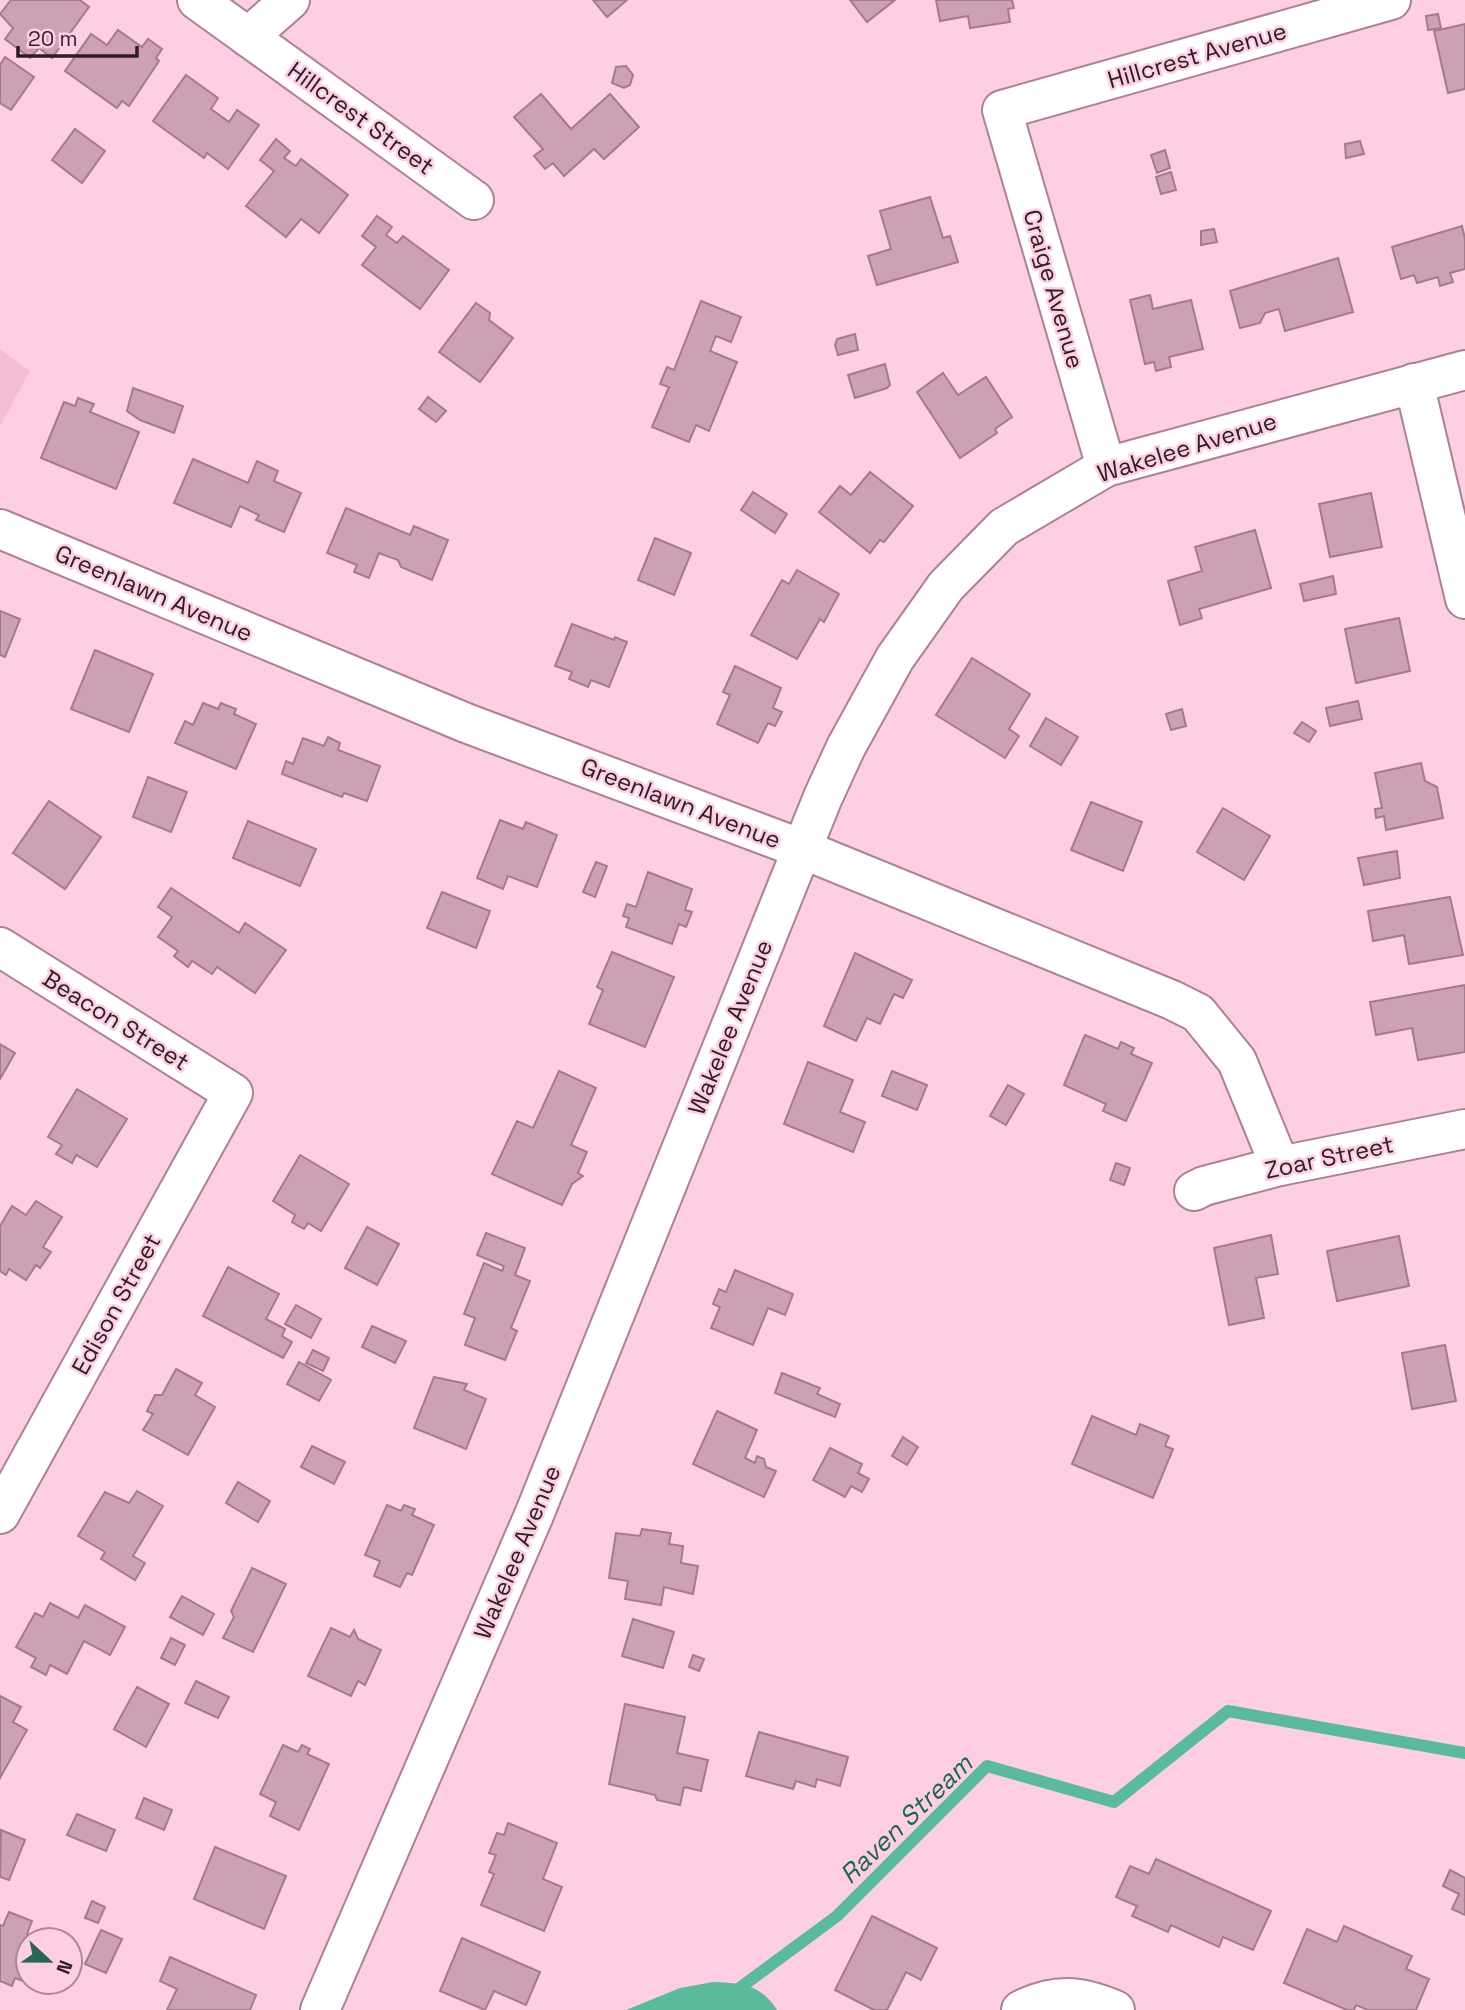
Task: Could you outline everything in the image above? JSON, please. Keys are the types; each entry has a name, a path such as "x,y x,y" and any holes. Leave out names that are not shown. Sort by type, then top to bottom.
{"street":[{"name":"Hillcrest Street","path":"197,0 474,200"},
{"path":"248,37 290,0"},
{"name":"Hillcrest Avenue","path":"1002,110 1391,0"},
{"name":"Craige Avenue","path":"1002,110 1106,467"},
{"name":"Wakelee Avenue","path":"320,2010 534,1515 802,849 846,747 895,658 946,586 1004,527 1106,467 1465,370"},
{"path":"1414,383 1465,599"},
{"name":"Greenlawn Avenue","path":"0,529 466,723 802,849 1172,1000 1198,1013 1237,1060 1280,1166"},
{"name":"Beacon Street","path":"0,947 233,1093"},
{"name":"Edison Street","path":"0,1514 233,1093"},
{"name":"Zoar Street","path":"1194,1191 1280,1166 1465,1129"},
{"path":"1021,2010 1059,1996 1078,1997 1115,2010"}],"shaded area":[{"path":"0,349 30,371 0,426"},
{"path":"713,1982 741,1984 757,1990 771,2001 777,2010 626,2010 680,1988"}],"building":[{"path":"11,0 80,0 89,7 52,58 39,48 30,58 5,39 13,28 0,14"},
{"path":"593,0 627,0 607,17"},
{"path":"850,0 895,0 867,22"},
{"path":"936,0 1012,0 1014,8 1008,9 1010,22 970,28 968,16 940,21"},
{"path":"1438,14 1441,28 1428,30 1426,16"},
{"path":"1465,24 1465,89 1448,93 1434,31"},
{"path":"118,30 142,47 148,39 162,49 156,58 159,61 129,106 122,101 117,108 65,71 91,34 107,45"},
{"path":"5,57 34,77 11,110 0,103 0,65"},
{"path":"626,66 633,75 630,85 624,88 612,83 616,67"},
{"path":"186,75 218,98 211,109 229,122 237,110 259,125 228,169 207,153 204,158 153,121"},
{"path":"541,94 571,129 610,94 639,127 604,159 594,149 564,176 553,163 545,169 534,156 543,149 514,117"},
{"path":"75,129 105,151 82,183 52,160"},
{"path":"276,139 290,151 284,158 296,166 301,159 348,195 319,233 301,219 286,237 246,206 274,171 260,160"},
{"path":"1360,141 1364,154 1346,158 1345,144"},
{"path":"1165,150 1170,168 1157,173 1151,155"},
{"path":"1171,172 1176,190 1161,194 1156,177"},
{"path":"930,197 943,238 950,236 958,262 877,285 868,256 891,249 880,211"},
{"path":"377,216 392,227 386,235 397,243 403,236 449,270 420,309 362,265 376,247 362,236"},
{"path":"1462,226 1465,269 1450,273 1453,282 1440,286 1438,277 1417,283 1414,275 1401,279 1392,247"},
{"path":"1214,229 1217,242 1201,245 1201,231"},
{"path":"1338,258 1353,312 1285,331 1279,309 1265,313 1260,323 1240,328 1230,291"},
{"path":"1150,295 1153,309 1191,300 1203,349 1169,357 1171,367 1156,371 1154,362 1145,364 1130,300"},
{"path":"701,301 741,317 731,342 716,336 710,351 737,362 709,431 696,425 689,442 652,427 669,387 660,384 667,367 674,370"},
{"path":"476,303 490,313 489,320 513,338 480,382 439,352"},
{"path":"855,334 858,350 838,355 835,345 837,339"},
{"path":"885,364 890,385 855,398 848,375"},
{"path":"943,373 958,395 986,377 1012,417 995,429 997,433 960,458 917,392"},
{"path":"133,388 183,406 174,433 140,420 127,411"},
{"path":"428,397 446,411 436,422 419,409"},
{"path":"78,398 94,404 90,412 139,432 116,489 41,458 64,402 75,406"},
{"path":"193,459 248,483 257,461 278,471 274,481 301,493 284,532 256,520 259,515 240,506 231,527 174,503"},
{"path":"870,472 913,506 884,542 880,540 870,553 819,512 840,486 851,495"},
{"path":"753,492 787,514 775,533 741,510"},
{"path":"1371,493 1382,547 1330,557 1319,504"},
{"path":"346,508 410,535 414,526 448,540 432,580 401,567 398,560 379,553 369,578 354,572 357,565 327,553"},
{"path":"1255,530 1271,588 1199,609 1202,618 1180,625 1168,581 1202,571 1195,547"},
{"path":"655,538 691,553 674,595 638,580"},
{"path":"797,570 839,594 824,622 820,619 797,659 751,635 782,580 789,584"},
{"path":"1333,576 1336,594 1304,601 1300,584"},
{"path":"0,611 20,619 5,657 0,655"},
{"path":"1399,618 1410,671 1356,683 1345,629"},
{"path":"572,624 614,640 615,637 627,642 609,687 591,680 588,687 569,679 572,672 555,666"},
{"path":"95,650 153,674 129,732 71,709"},
{"path":"972,658 1030,694 1009,729 1019,736 1005,758 936,715"},
{"path":"735,666 781,688 773,708 782,712 775,726 768,723 758,743 717,724 730,695 723,692"},
{"path":"1358,701 1362,719 1330,726 1326,708"},
{"path":"203,703 218,709 221,703 236,709 234,714 256,724 236,769 175,743 185,721 193,725"},
{"path":"1182,709 1186,726 1171,730 1166,714"},
{"path":"1046,718 1078,737 1061,765 1030,746"},
{"path":"1302,722 1316,731 1309,742 1294,733"},
{"path":"328,737 340,743 338,750 380,766 367,801 344,793 342,797 282,774 286,761 293,764 303,738 324,746"},
{"path":"1421,763 1425,781 1437,787 1443,818 1386,830 1384,816 1376,818 1375,809 1382,808 1375,773"},
{"path":"148,777 187,792 171,832 133,817"},
{"path":"49,801 101,837 65,889 13,853"},
{"path":"1091,802 1142,822 1123,871 1071,850"},
{"path":"1223,808 1270,836 1244,880 1197,852"},
{"path":"500,820 523,829 526,822 557,835 537,887 508,876 503,889 477,878"},
{"path":"248,821 316,849 300,886 233,858"},
{"path":"1397,851 1400,878 1364,885 1358,858"},
{"path":"596,862 607,866 595,897 583,892"},
{"path":"648,872 692,889 685,910 692,912 686,927 679,924 672,944 626,927 629,918 623,916 627,904 636,907"},
{"path":"171,888 239,933 245,923 286,950 255,993 217,967 212,974 192,961 188,967 174,956 178,951 158,937 172,917 158,907"},
{"path":"442,892 490,911 476,948 427,928"},
{"path":"1450,897 1463,955 1409,964 1404,935 1373,941 1368,911"},
{"path":"612,952 674,977 645,1047 589,1024 603,990 597,987"},
{"path":"855,953 912,980 903,998 894,994 880,1024 867,1018 856,1041 824,1026"},
{"path":"1465,985 1465,1052 1418,1060 1412,1028 1376,1035 1370,1002"},
{"path":"1085,1035 1118,1049 1121,1042 1134,1048 1131,1054 1152,1063 1126,1121 1103,1111 1106,1104 1064,1085"},
{"path":"0,1044 15,1053 0,1079"},
{"path":"808,1062 853,1080 840,1112 865,1122 853,1152 784,1124"},
{"path":"559,1071 596,1088 571,1145 587,1152 578,1173 583,1176 572,1184 562,1205 492,1174 517,1121 533,1128"},
{"path":"892,1071 927,1085 917,1110 882,1096"},
{"path":"1008,1085 1024,1094 1006,1125 990,1116"},
{"path":"77,1089 127,1119 97,1167 76,1155 72,1163 56,1154 62,1145 48,1137"},
{"path":"300,1155 349,1184 321,1231 308,1223 304,1229 292,1222 295,1215 273,1201"},
{"path":"1116,1163 1130,1168 1124,1185 1110,1180"},
{"path":"36,1201 62,1217 43,1247 51,1252 40,1268 36,1265 26,1280 9,1269 6,1275 0,1271 0,1226 12,1206 26,1215"},
{"path":"367,1227 399,1244 377,1285 345,1268"},
{"path":"486,1233 525,1248 515,1275 530,1281 511,1328 517,1331 505,1360 465,1345 475,1318 464,1314 484,1263 502,1271 504,1266 477,1255"},
{"path":"1271,1235 1278,1274 1256,1278 1264,1318 1229,1325 1214,1248"},
{"path":"1399,1236 1409,1286 1337,1301 1327,1251"},
{"path":"228,1267 279,1294 266,1319 285,1329 282,1336 292,1342 283,1358 203,1316"},
{"path":"735,1270 793,1294 785,1315 768,1308 753,1345 711,1328 720,1307 713,1304 719,1289 726,1292"},
{"path":"296,1305 321,1319 311,1338 285,1324"},
{"path":"372,1326 406,1341 395,1363 362,1347"},
{"path":"1445,1345 1456,1401 1412,1409 1402,1353"},
{"path":"313,1350 329,1358 323,1371 306,1363"},
{"path":"299,1362 331,1380 319,1401 287,1384"},
{"path":"176,1369 202,1383 195,1395 215,1407 188,1455 143,1430 153,1414 147,1411 155,1395 162,1395"},
{"path":"782,1373 820,1388 817,1394 840,1404 835,1417 775,1393"},
{"path":"434,1377 467,1384 464,1390 486,1399 466,1449 414,1428"},
{"path":"717,1411 757,1430 745,1458 755,1463 757,1456 764,1459 766,1467 776,1471 764,1497 693,1464"},
{"path":"1092,1416 1136,1435 1140,1424 1169,1436 1165,1446 1173,1449 1153,1498 1072,1464"},
{"path":"903,1437 918,1447 907,1465 892,1456"},
{"path":"312,1446 345,1462 334,1484 301,1467"},
{"path":"830,1448 862,1464 858,1473 869,1479 862,1492 851,1486 845,1497 813,1480"},
{"path":"238,1482 270,1501 258,1522 226,1503"},
{"path":"137,1491 163,1506 133,1556 145,1563 135,1580 101,1559 105,1552 78,1536 105,1492 129,1503"},
{"path":"387,1505 401,1511 404,1505 415,1509 412,1515 434,1525 412,1575 407,1573 400,1587 374,1576 380,1561 365,1555"},
{"path":"642,1529 671,1533 669,1544 683,1546 681,1563 698,1566 693,1594 664,1587 661,1605 625,1599 628,1581 609,1578 616,1533 640,1536"},
{"path":"252,1568 286,1584 253,1652 223,1638 234,1617 231,1611"},
{"path":"182,1596 214,1614 203,1635 170,1617"},
{"path":"50,1603 78,1618 85,1605 125,1627 110,1655 84,1641 67,1674 50,1665 46,1675 31,1667 36,1658 16,1647 35,1613 43,1617"},
{"path":"633,1619 674,1632 663,1668 622,1656"},
{"path":"331,1628 350,1637 354,1630 358,1639 381,1650 365,1685 358,1681 351,1696 308,1676"},
{"path":"171,1638 185,1645 175,1665 161,1658"},
{"path":"693,1655 704,1659 699,1671 689,1667"},
{"path":"196,1681 229,1697 218,1718 185,1703"},
{"path":"137,1687 169,1704 146,1747 114,1729"},
{"path":"0,1696 21,1707 13,1722 27,1730 0,1778"},
{"path":"625,1704 685,1717 677,1753 708,1760 701,1791 684,1787 680,1805 657,1800 655,1795 609,1784"},
{"path":"759,1732 848,1757 840,1786 817,1779 815,1787 796,1781 793,1789 746,1776"},
{"path":"283,1745 298,1752 302,1745 310,1749 307,1754 329,1764 299,1830 270,1816 276,1802 260,1794"},
{"path":"144,1798 172,1810 164,1830 136,1818"},
{"path":"77,1814 115,1830 106,1851 67,1835"},
{"path":"508,1823 557,1843 543,1879 562,1887 544,1931 481,1905 494,1874 489,1872 496,1855 489,1853 497,1833 504,1835"},
{"path":"1,1830 25,1840 9,1880 0,1877"},
{"path":"215,1847 286,1876 264,1929 194,1899"},
{"path":"1156,1859 1271,1911 1253,1950 1223,1937 1219,1947 1171,1925 1168,1932 1132,1916 1137,1906 1116,1897 1130,1866 1149,1874"},
{"path":"1450,1870 1465,1878 1465,1915 1452,1909 1459,1894 1443,1886"},
{"path":"92,1901 105,1907 98,1923 85,1918"},
{"path":"9,1912 32,1921 30,1926 14,1926 12,1986 0,1981 0,1925 3,1926"},
{"path":"872,1916 937,1948 921,1980 906,1972 887,2010 874,2010 835,1990"},
{"path":"1344,1926 1412,1956 1406,1969 1429,1979 1416,2010 1368,2010 1356,2005 1354,2010 1347,2010 1284,1983 1307,1929 1337,1942"},
{"path":"101,1930 122,1939 106,1973 85,1964"},
{"path":"462,1938 540,1972 526,2005 494,1991 485,2010 440,1991"},
{"path":"170,1957 256,1995 250,2010 167,2010 177,1989 160,1981"}],"waterway":[{"name":"Raven Stream","path":"710,2010 837,1916 987,1766 1114,1802 1228,1711 1465,1753"}]}
